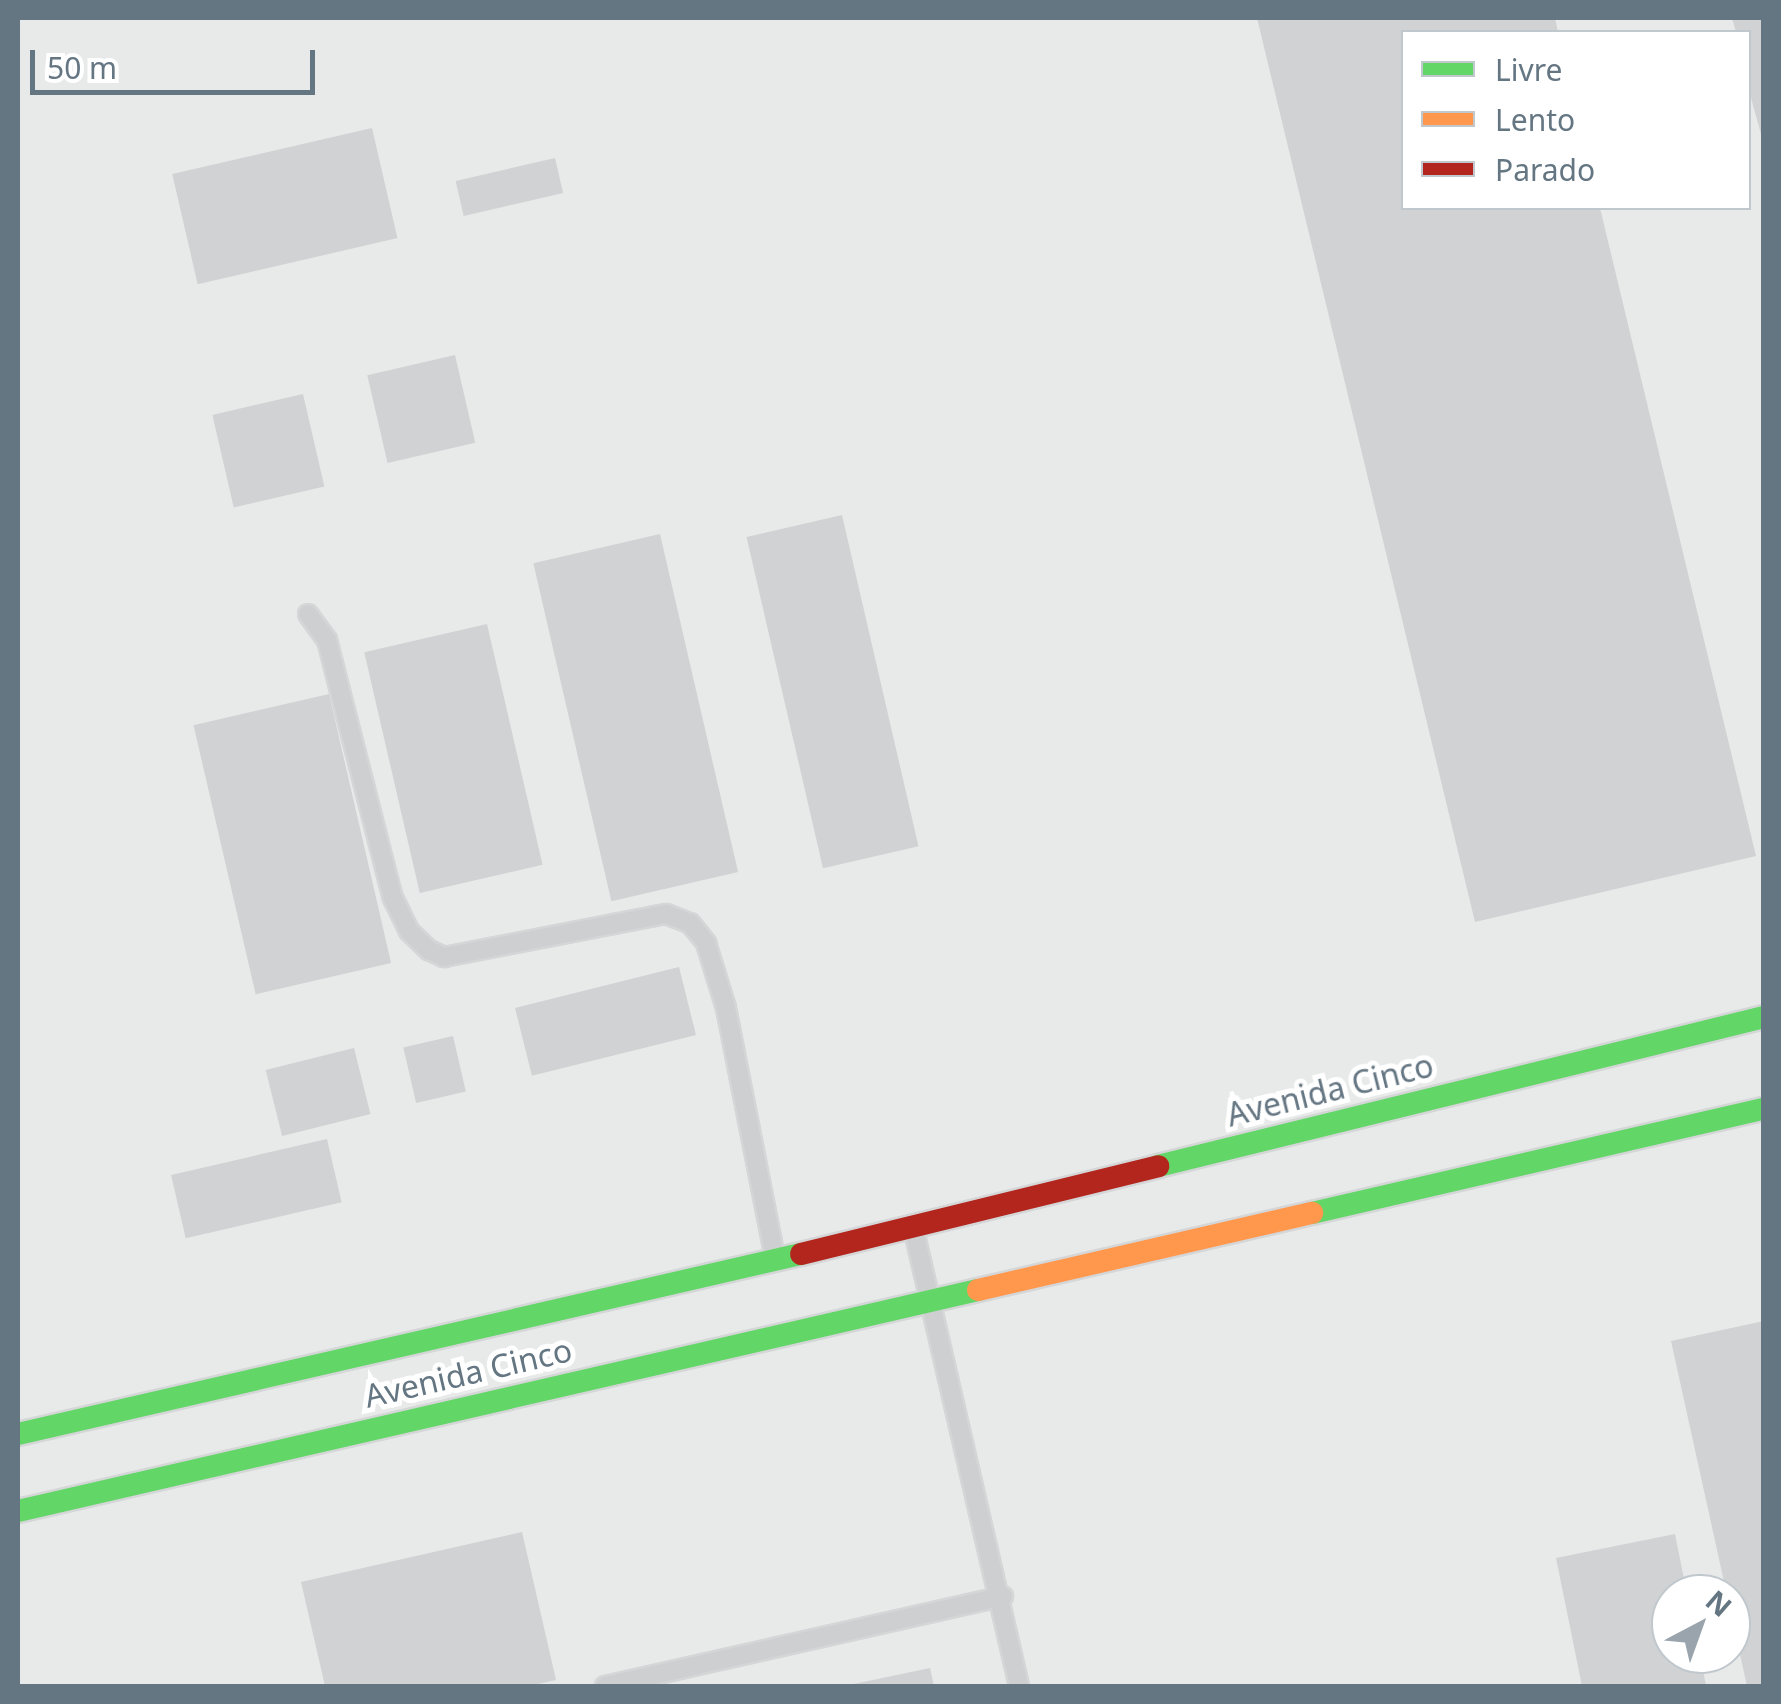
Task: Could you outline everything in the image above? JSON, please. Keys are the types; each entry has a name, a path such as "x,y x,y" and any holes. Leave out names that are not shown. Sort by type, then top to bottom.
{"street":[{"name":"Avenida Cinco","path":"18,1434 776,1260 1764,1018"},
{"name":"Avenida Cinco","path":"18,1511 1764,1109"}],"lane":[{"path":"308,614 327,640 393,898 409,931 429,950 444,957 666,914 690,923 706,943 776,1260"},
{"path":"913,1226 1002,1596 1019,1686"},
{"path":"604,1686 1002,1596"}],"shaded area":[{"path":"18,18 1763,18 1763,1686 18,1686"}],"building":[{"path":"1257,18 1555,18 1558,30 1401,30 1401,210 1600,210 1756,856 1475,922"},
{"path":"1732,18 1764,18 1764,145 1751,98 1751,30 1735,30"},
{"path":"372,128 397,238 198,284 172,174"},
{"path":"555,158 563,193 464,216 456,181"},
{"path":"455,355 475,443 388,463 367,375"},
{"path":"303,394 324,487 234,507 212,415"},
{"path":"842,515 918,846 823,868 747,537"},
{"path":"660,534 738,872 611,901 533,563"},
{"path":"487,624 543,865 420,893 364,652"},
{"path":"329,694 391,963 256,994 194,725"},
{"path":"679,967 696,1035 532,1076 515,1008"},
{"path":"453,1036 466,1092 416,1103 403,1047"},
{"path":"354,1048 370,1114 282,1136 266,1070"},
{"path":"327,1139 342,1202 186,1238 171,1175"},
{"path":"1764,1321 1764,1686 1747,1686 1744,1674 1751,1674 1751,1574 1722,1574 1671,1341"},
{"path":"522,1532 556,1680 529,1686 325,1686 301,1582"},
{"path":"1675,1534 1683,1574 1651,1574 1651,1674 1704,1674 1706,1686 1582,1686 1556,1558"},
{"path":"930,1668 934,1686 849,1686 849,1685"}],"traffic: fast":[{"path":"1158,1166 1764,1017"},
{"path":"1312,1213 1764,1109"},
{"path":"18,1434 801,1254"},
{"path":"18,1511 978,1290"}],"traffic: slow":[{"path":"978,1290 1312,1213"}],"traffic: jam":[{"path":"801,1254 1158,1166"}]}
